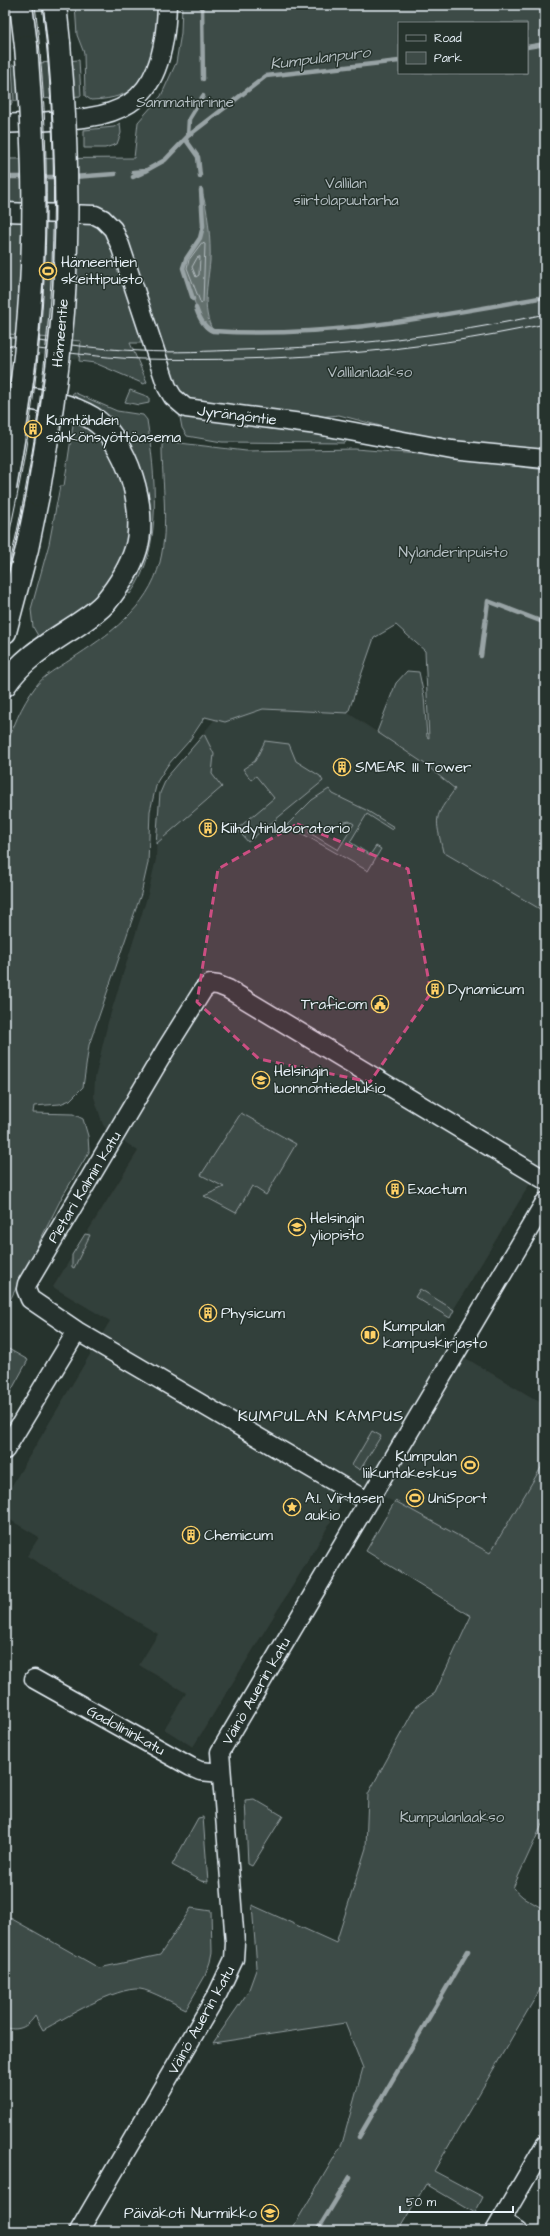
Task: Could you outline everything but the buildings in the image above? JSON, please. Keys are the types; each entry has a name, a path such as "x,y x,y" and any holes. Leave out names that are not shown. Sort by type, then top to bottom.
{"main road":[{"path":"5,490 23,372 30,311 34,202 26,46 21,5"},
{"name":"Hämeentie","path":"5,632 38,494 56,377 66,250 66,154 55,5"},
{"path":"5,395 59,403 93,418 106,431 123,456 134,483 140,514 137,548 119,584 104,604 26,660 5,685"}],"street":[{"path":"5,124 81,118 116,112 141,94 152,80 160,59 166,31 167,5"},
{"name":"Jyrängöntie","path":"5,212 95,215 109,225 120,245 167,387 173,397 186,408 317,424 452,450 545,459"},
{"name":"Pietari Kalmin katu","path":"77,1331 30,1299 26,1289 27,1284 166,1050 204,990 210,984 218,985 284,1022 545,1180"},
{"name":"Väinö Auerin katu","path":"78,2231 218,1993 234,1959 235,1925 220,1752 545,1202"},
{"path":"5,1450 77,1331 367,1501"},
{"name":"Gadolininkatu","path":"34,1679 192,1767 200,1771 221,1773"},
{"path":"518,2231 498,2226 545,2145"}],"highlighted area":[{"path":"297,824 408,869 431,993 370,1082 259,1059 197,1002 218,869"}],"shaded area":[{"path":"5,333 81,341 138,362 79,359 5,350"},
{"name":"Helsingin yliopisto","path":"263,709 348,713 425,764 455,789 443,852 545,912 545,1159 435,1340 545,1405 545,1461 490,1553 354,1481 311,1556 193,1747 164,1729 186,1693 139,1665 158,1634 27,1556 39,1537 5,1517 5,1497 110,1321 53,1287 138,1151 107,1130 103,1125 94,1097 95,1078 108,1022 148,894 156,859 157,815 160,793 167,777 215,719 225,722"}],"green space":[{"path":"75,5 161,5 160,32 146,81 126,93 107,99 91,100 85,96 84,53 77,35"},
{"path":"182,5 545,5 545,456 456,446 339,415 319,417 184,399 175,390 159,343 130,343 147,382 144,384 95,363 79,361 81,341 9,334 7,350 5,350 5,159 134,158 138,122 161,96 176,63 181,33"},
{"path":"5,18 12,104 5,105"},
{"path":"79,60 81,96 14,101 12,65"},
{"path":"120,123 121,133 117,144 105,148 84,148 84,130 114,127"},
{"path":"130,390 149,397 149,403 139,405 125,402"},
{"path":"73,392 117,411 143,415 147,420 154,486 152,533 148,555 141,576 130,594 126,591 148,505 72,400"},
{"path":"179,412 348,438 345,443 222,442 187,436 182,428"},
{"path":"74,418 103,440 116,460 132,521 119,571 98,596 40,639 33,627 31,609 49,544 60,486 64,486"},
{"name":"Nylanderinpuisto","path":"163,441 246,451 355,449 431,455 545,470 545,912 443,852 438,831 438,818 443,806 455,789 425,764 377,732 396,683 407,671 419,672 424,696 427,737 429,738 425,651 396,625 374,638 348,713 263,709 225,722 205,717 189,741 167,766 157,782 150,811 148,863 141,894 89,1045 83,1087 70,1100 60,1104 34,1106 33,1113 73,1114 83,1119 88,1136 89,1152 62,1197 5,1310 5,752 21,709 39,682 98,641 125,619 146,594 154,579 163,548 165,519"},
{"path":"204,734 214,754 212,774 222,787 156,844 160,793 167,777"},
{"path":"265,741 289,744 296,761 320,776 323,781 248,842 237,829 274,798 256,776 251,780 243,769 255,761"},
{"path":"329,789 333,794 366,810 394,827 392,830 367,814 350,842 370,855 376,846 381,849 368,871 287,825 312,800","holes":["349,821 354,824 338,850 308,832"]},
{"path":"241,1113 296,1144 266,1195 252,1186 236,1213 204,1196 224,1187 201,1175"},
{"path":"85,1234 90,1235 74,1268 72,1267 72,1255"},
{"path":"420,1289 454,1310 450,1318 415,1297"},
{"path":"5,1347 28,1360 5,1402"},
{"path":"372,1431 381,1436 360,1470 352,1465"},
{"name":"Kumpulanlaakso","path":"545,1461 545,1818 513,1888 523,1897 545,1910 545,1981 434,2171 483,2197 475,2213 426,2184 398,2231 291,2231 342,2144 363,2068 345,2023 213,2043 248,1992 257,1967 252,1905 336,1943 366,1848 368,1794 416,1706 435,1693 471,1616 366,1551 395,1501 490,1553"},
{"path":"254,1799 283,1816 252,1866 248,1864 245,1800"},
{"path":"203,1817 208,1882 201,1881 172,1865 198,1818"},
{"path":"191,1908 211,1911 212,1952 205,1976 186,2009 156,1994 140,1989 117,1993 104,1998 43,2030 35,2016 26,2026 22,2028 14,2029 5,2027 5,1915 99,1968 160,1955"}],"water":[{"path":"201,190 206,205 210,245 206,305 209,323 213,331 209,330 200,318 183,268 186,259 200,238 203,226"}],"waterway":[{"path":"202,5 203,79"},
{"name":"Kumpulanpuro","path":"528,47 545,44"},
{"name":"Kumpulanpuro","path":"133,172 145,171 165,160 188,136 266,76 398,61"},
{"path":"188,136 189,119 203,96"},
{"path":"186,140 198,157 200,176"},
{"name":"Kumpulanpuro","path":"133,177 142,173"},
{"name":"Kumpulanpuro","path":"73,177 115,174"},
{"name":"Kumpulanpuro","path":"5,177 27,177"},
{"name":"Kumpulanpuro","path":"39,177 61,177"},
{"path":"193,299 183,268 186,259 200,238 203,226 201,190"},
{"path":"196,308 204,325 213,331 255,333 296,332 380,324 545,297"},
{"path":"481,656 488,601 543,622 545,604"},
{"path":"359,2137 468,1951"},
{"path":"317,2231 350,2177"}],"tram line":[{"path":"5,552 19,485 30,417 39,349 44,280 46,142 42,73 35,5"},
{"path":"5,583 21,512 34,441 44,368 50,296 53,223 53,150 49,78 42,5"},
{"path":"5,337 123,350 192,352 319,346 395,339 508,322 545,314"},
{"path":"5,345 91,355 143,359 244,359 345,354 395,349 495,334 545,324"}],"place":[{"name":"Hämeentien skeittipuisto","path":"48,271"},
{"name":"Kumtähden sähkönsyöttöasema","path":"33,429"},
{"name":"SMEAR III Tower","path":"342,767"},
{"name":"Kiihdytinlaboratorio","path":"208,828"},
{"name":"Dynamicum","path":"435,989"},
{"name":"Traficom","path":"380,1004"},
{"name":"Helsingin luonnontiedelukio","path":"261,1080"},
{"name":"Exactum","path":"395,1189"},
{"name":"Helsingin yliopisto","path":"297,1227"},
{"name":"Physicum","path":"208,1313"},
{"name":"Kumpulan kampuskirjasto","path":"370,1335"},
{"name":"Kumpulan liikuntakeskus","path":"470,1465"},
{"name":"UniSport","path":"415,1498"},
{"name":"A.I. Virtasen aukio","path":"292,1507"},
{"name":"Chemicum","path":"191,1535"},
{"name":"Päiväkoti Nurmikko","path":"270,2213"}],"district":[{"name":"KUMPULAN KAMPUS","path":"321,1415"}],"park label":[{"name":"Sammatinrinne","path":"185,102"},
{"name":"Vallilan siirtolapuutarha","path":"346,192"},
{"name":"Vallilanlaakso","path":"370,372"}]}
